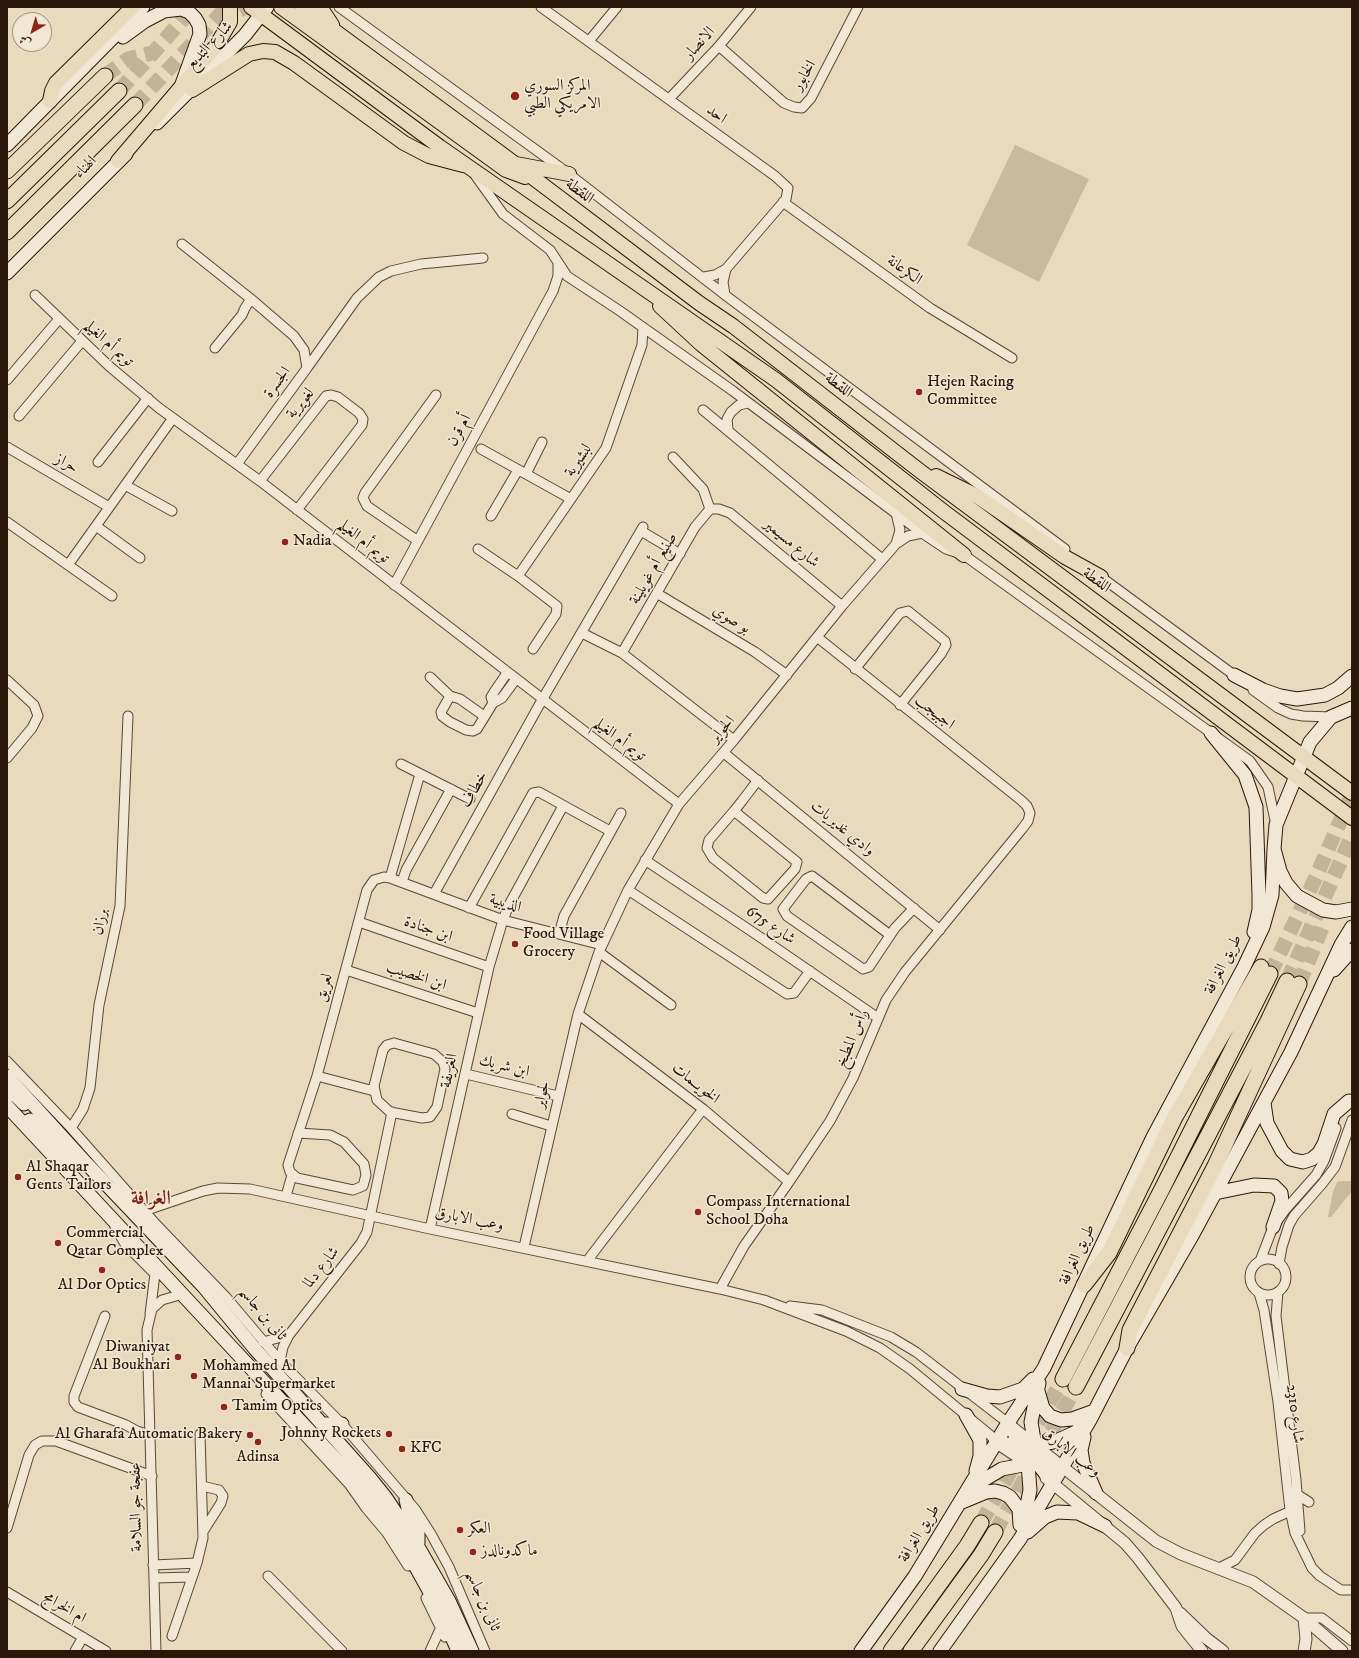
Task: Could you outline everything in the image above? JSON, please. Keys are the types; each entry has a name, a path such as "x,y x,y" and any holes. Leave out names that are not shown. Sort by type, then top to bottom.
{"highway":[{"path":"7,171 105,76"},
{"name":"الهناء","path":"7,201 119,91"},
{"name":"الهناء","path":"7,232 135,105"},
{"path":"1063,1379 1162,1189 1266,970 1175,1117 1109,1253 1084,1285"},
{"path":"1076,1387 1268,1021 1293,982 1215,1166 1130,1330 1128,1348"},
{"path":"891,1651 967,1546 981,1523"},
{"path":"911,1651 995,1532"}],"main road":[{"path":"50,101 52,91 56,84 133,7"},
{"path":"8,143 143,7"},
{"path":"118,161 187,87 216,46 230,22 230,7"},
{"path":"281,7 506,170 540,184"},
{"name":"اللقطة","path":"302,7 772,356 920,471 1352,793"},
{"path":"320,7 340,35"},
{"path":"96,56 145,21 164,11 181,9 189,12 195,18 199,25 200,34 187,87"},
{"path":"259,9 440,147 776,380 840,432 962,525 1352,818"},
{"name":"شارع البديع","path":"187,87 245,35 259,9"},
{"path":"187,87 249,54 263,51 275,52 289,60 404,143 428,156 469,166"},
{"name":"الهناء","path":"7,273 118,161"},
{"path":"513,163 569,174"},
{"path":"638,284 689,334 964,555"},
{"path":"920,471 964,488 1065,557 1101,577"},
{"path":"873,482 893,510"},
{"path":"1234,675 1268,692 1297,699 1325,695 1338,688 1352,676"},
{"path":"1331,717 1352,707"},
{"name":"طريق الغرافة","path":"861,1651 915,1576 962,1502 1008,1423 1044,1368 1153,1137 1244,967 1263,927 1272,895 1276,825 1303,756 1320,729 1331,717"},
{"path":"1211,732 1245,775 1256,807 1259,910 1244,967"},
{"path":"1274,849 1280,871 1286,883 1297,896 1323,910 1336,912 1352,909"},
{"path":"940,1651 1020,1539 1063,1466 1264,1103 1298,1038 1341,945 1352,927"},
{"path":"1326,978 1352,950"},
{"name":"ثانى بن جاسم","path":"8,1077 87,1164 204,1286 386,1498 417,1544 449,1601 472,1651"},
{"path":"7,1093 22,1102 69,1153 78,1165 143,1234 161,1248 171,1251"},
{"path":"1264,1103 1267,1123 1282,1151 1290,1159 1303,1162 1312,1159 1319,1153 1324,1144 1334,1114 1340,1106 1350,1099"},
{"path":"13,1114 36,1123 68,1157 78,1165"},
{"path":"13,1114 331,1453 385,1516 442,1614 458,1651"},
{"path":"1215,1193 1254,1185 1274,1186 1281,1193 1282,1201 1273,1227"},
{"path":"231,1319 247,1322"},
{"path":"962,1389 986,1396 1000,1397 1023,1389 1044,1368"},
{"path":"1020,1539 1028,1503 1033,1464 1034,1446 1031,1422 1037,1389 1044,1368"},
{"path":"1037,1389 1044,1408 1050,1416 1061,1420 1092,1415"},
{"path":"966,1415 976,1430 981,1446 977,1468 970,1488"},
{"path":"997,1443 1034,1446 1054,1442 1076,1432 1092,1415"},
{"path":"1092,1415 1081,1450 1087,1474 1096,1494"},
{"path":"1008,1423 1020,1445 1033,1464 1052,1483"},
{"path":"323,1424 342,1424"},
{"path":"970,1488 1002,1469 1033,1464 1063,1466"},
{"path":"962,1502 986,1492 995,1491 1010,1497 1019,1509 1020,1539"},
{"path":"406,1500 410,1516 418,1530 417,1544"},
{"path":"360,1501 385,1516"},
{"path":"1020,1539 1046,1517 1057,1512 1078,1513 1105,1526"}],"street":[{"name":"اللقطة","path":"338,7 569,174 725,294 931,447 1101,577 1278,708 1291,714 1331,717"},
{"name":"احد","path":"541,7 784,184 788,192 783,202"},
{"path":"589,41 617,7"},
{"name":"الانصار","path":"669,99 719,46 751,7"},
{"name":"الخابور","path":"719,46 784,103 802,108 812,98 858,7"},
{"path":"469,166 503,214 546,247 558,262 563,272 658,337 733,391 922,533 946,549 964,555 1250,761 1268,787 1276,825"},
{"path":"704,277 715,275 726,269 783,202"},
{"name":"الكرعانة","path":"783,202 930,308 1012,358"},
{"name":"الجسرة","path":"182,244 254,301 301,344 304,350 307,368 237,464"},
{"path":"307,368 357,298 379,277 391,271 421,264 483,258"},
{"name":"أم قرن","path":"394,585 553,291 558,276 558,262"},
{"path":"725,294 723,282 726,269"},
{"path":"553,291 566,282 577,282"},
{"name":"تويم أم الغيلم","path":"35,295 82,341 173,418 260,481 542,700 680,804"},
{"path":"215,348 242,315 249,312 254,301"},
{"path":"7,380 59,319"},
{"name":"لبشيرية","path":"518,576 606,448 640,350 643,327"},
{"path":"640,350 646,343 658,337"},
{"path":"19,416 82,341"},
{"path":"728,429 727,419 733,402 733,391"},
{"name":"لغويرية","path":"260,481 326,396 331,394 338,397 359,413 363,419 362,425 297,510"},
{"path":"418,541 367,506 363,498 365,493 436,395"},
{"path":"98,462 148,398"},
{"path":"716,419 724,416 739,405 748,403"},
{"path":"703,410 716,419 882,559"},
{"path":"68,565 173,418"},
{"path":"491,516 542,442"},
{"name":"حراز","path":"7,447 109,507"},
{"path":"481,449 571,499"},
{"path":"673,457 703,489 710,509"},
{"path":"125,485 172,511"},
{"name":"شارع مسيمير","path":"710,509 720,509 730,513 842,606"},
{"name":"صنيع أم غويلينة","path":"622,653 658,594 695,527 710,509"},
{"path":"893,510 900,530 896,544"},
{"path":"7,522 112,596"},
{"path":"96,526 140,558"},
{"path":"542,700 642,529 680,554"},
{"name":"الحواير","path":"600,948 627,892 680,804 724,753 842,606 882,559 896,544 908,536 922,533"},
{"path":"478,549 553,602 557,609 556,614 533,649"},
{"name":"بو صوي","path":"658,594 755,652 787,675"},
{"path":"855,669 900,613 908,611 945,641 946,644 941,654 900,705"},
{"path":"582,633 622,653 734,740"},
{"name":"اجبيجب","path":"818,637 855,669 1022,801 1027,806 1030,813"},
{"path":"493,703 492,697 494,692 507,673"},
{"path":"430,677 450,696 460,699 484,716"},
{"path":"7,680 34,705 38,716 32,728 7,758"},
{"path":"450,696 441,712 442,716 466,730 473,731 493,703 502,698 516,680"},
{"name":"خطاف","path":"434,894 542,700"},
{"name":"برزان","path":"71,1128 83,1109 90,1088 101,998 120,906 128,716"},
{"name":"وادي غديريات","path":"724,753 940,930"},
{"path":"401,764 470,799"},
{"path":"420,774 390,878 402,882 412,860 451,790"},
{"path":"734,810 797,862 795,869 768,899 763,898 708,852 707,848 709,840 734,810 742,802 759,781"},
{"path":"469,908 531,795 539,792 610,831"},
{"name":"الغريفة","path":"430,1229 466,1074 478,1013 489,967 503,920 509,905 563,806"},
{"path":"559,934 564,916 620,813"},
{"name":"رأس المطبخ","path":"720,1289 744,1246 790,1182 837,1110 853,1078 886,1000 905,972 1022,829 1028,821 1030,813"},
{"path":"396,854 412,860"},
{"name":"شارع 675","path":"645,860 878,1018"},
{"path":"892,932 812,876 806,879 783,909 787,916 863,969 869,967 892,932 897,920 911,906"},
{"name":"لعريق","path":"292,1175 288,1164 317,1076 370,885 380,878 390,878"},
{"name":"الذيبية","path":"402,882 503,920 559,934 600,948 671,1005"},
{"path":"627,892 650,902 787,994 794,994 810,971"},
{"name":"ابن جنادة","path":"359,922 489,967"},
{"name":"لحواير","path":"524,1247 578,1014 600,948"},
{"name":"ابن الخصيب","path":"346,970 478,1013"},
{"name":"الخويــمات","path":"578,1014 703,1109 790,1182"},
{"path":"397,1044 434,1054 441,1058 445,1069 436,1107 432,1115 425,1118 392,1112 380,1104 374,1091 382,1053 387,1045 397,1044"},
{"name":"ثانى بن جاسم","path":"7,1061 71,1128 144,1211 247,1322 280,1361 342,1424 420,1516 439,1548 485,1651"},
{"name":"ابن شريك","path":"466,1074 558,1096"},
{"path":"317,1076 374,1091"},
{"path":"7,1093 8,1077"},
{"path":"1260,1261 1272,1260 1279,1264 1284,1270 1286,1278 1284,1286 1278,1292 1267,1295 1259,1293 1252,1286 1250,1276 1253,1267 1260,1261 1273,1227 1320,1169 1329,1152 1340,1114 1350,1099"},
{"path":"588,1261 703,1109"},
{"name":"شارع دلما","path":"280,1361 282,1347 289,1335 364,1238 371,1215 392,1112"},
{"path":"512,1114 551,1126"},
{"path":"1279,1264 1282,1247 1289,1225 1294,1216 1322,1184 1334,1167 1352,1120"},
{"path":"286,1196 292,1175 297,1178 356,1190 364,1184 366,1170 359,1156 340,1139 322,1134 298,1133"},
{"path":"366,1170 380,1171"},
{"name":"وعب الابارق","path":"144,1211 189,1195 218,1188 250,1189 430,1229 524,1247 720,1289 770,1303 846,1331 880,1348 910,1369 966,1415 997,1443 1033,1464"},
{"path":"154,1222 162,1205"},
{"path":"113,1220 118,1235 125,1244 176,1296 339,1473 384,1529 404,1558 441,1627 451,1651"},
{"name":"عفجة جو السلامة","path":"155,1274 154,1288 149,1306 150,1315 147,1330 156,1651"},
{"name":"شارع 2310","path":"1278,1292 1276,1316 1298,1495 1294,1509"},
{"name":"شارع 2310","path":"1259,1293 1278,1402 1298,1538 1312,1568 1320,1576 1342,1590 1352,1590"},
{"path":"150,1315 157,1304 162,1300 176,1296"},
{"name":"وعب الابارق","path":"770,1303 822,1310 891,1337 921,1356 1008,1423 1034,1446 1063,1466 1156,1541 1181,1554 1253,1582 1304,1618 1342,1651"},
{"path":"105,1316 74,1396 74,1402 78,1407 126,1425 137,1431 150,1432"},
{"path":"263,1342 289,1335"},
{"path":"172,1636 197,1563 204,1530 200,1434"},
{"path":"7,1528 31,1450 42,1441 56,1441 152,1476"},
{"path":"1052,1483 1125,1543 1190,1624 1222,1651"},
{"path":"202,1486 218,1490 223,1496 221,1503 204,1530"},
{"path":"1298,1495 1309,1502"},
{"path":"1219,1568 1235,1560 1255,1533 1264,1526 1294,1509"},
{"path":"153,1565 197,1563"},
{"path":"268,1576 342,1651"},
{"path":"154,1578 192,1577"},
{"name":"ام الخرامج","path":"7,1592 106,1651"},
{"path":"1176,1608 1182,1626 1202,1651"},
{"path":"1304,1651 1306,1640 1304,1618 1322,1618 1352,1642"},
{"path":"430,1651 441,1627"},
{"path":"75,1651 83,1636"}],"shaded area":[{"path":"1015,145 1089,179 1039,282 967,245"},
{"path":"1352,1181 1352,1191 1331,1217 1328,1217 1333,1192 1337,1182"}],"tunnel":[{"path":"119,91 194,7"},
{"path":"135,105 227,7"},
{"path":"219,21 246,7"},
{"path":"105,76 128,59 156,52"},
{"path":"1270,974 1316,877 1352,794"},
{"path":"1287,981 1352,836"},
{"path":"1299,984 1322,928"},
{"path":"981,1523 1063,1379"},
{"path":"995,1532 1076,1387"}],"place":[{"name":"المركز السوري الامريكي الطبي","path":"515,96"},
{"name":"Hejen Racing Committee","path":"919,392"},
{"name":"Nadia","path":"285,542"},
{"name":"Food Village Grocery","path":"515,944"},
{"name":"Al Shaqar Gents Tailors","path":"18,1177"},
{"name":"Compass International School Doha","path":"698,1212"},
{"name":"Commercial Qatar Complex","path":"58,1243"},
{"name":"Al Dor Optics","path":"102,1270"},
{"name":"Diwaniyat Al Boukhari","path":"178,1357"},
{"name":"Mohammed Al Mannai Supermarket","path":"194,1376"},
{"name":"Tamim Optics","path":"224,1407"},
{"name":"Johnny Rockets","path":"389,1434"},
{"name":"Al Gharafa Automatic Bakery","path":"250,1435"},
{"name":"Adinsa","path":"258,1442"},
{"name":"KFC","path":"402,1449"},
{"name":"العكر","path":"460,1530"},
{"name":"ماكدونالدز","path":"473,1552"}],"district":[{"name":"الغرافة","path":"151,1200"}]}
